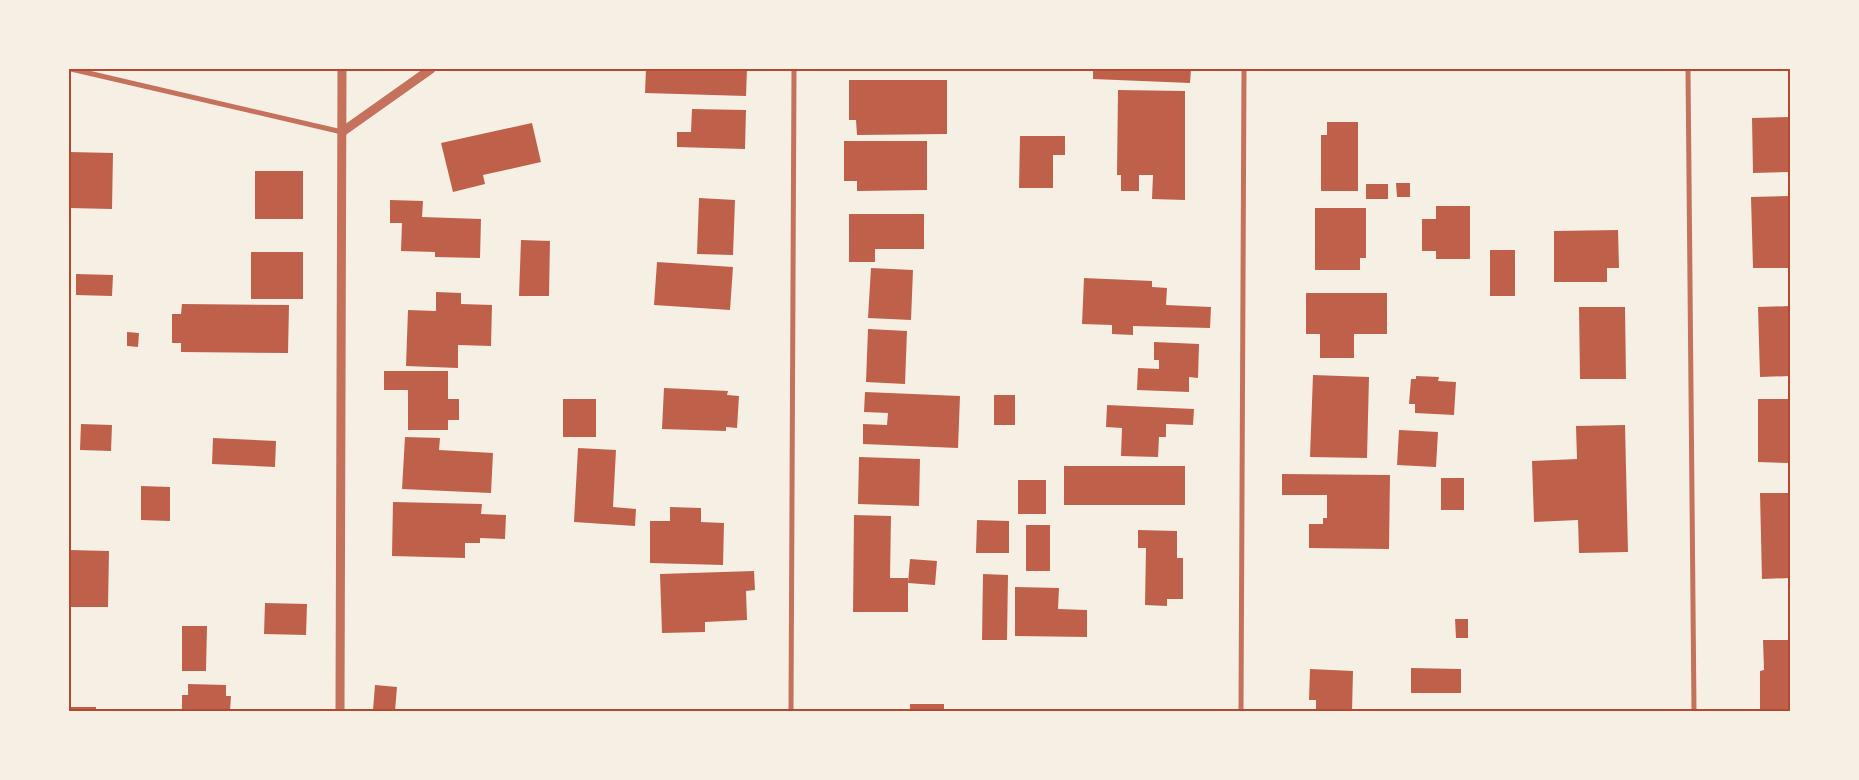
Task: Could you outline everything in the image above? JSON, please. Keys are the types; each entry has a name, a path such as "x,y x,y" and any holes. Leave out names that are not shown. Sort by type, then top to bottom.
{"street":[{"path":"71,69 342,132 431,69"},
{"path":"340,711 342,69"},
{"path":"791,711 794,69"},
{"path":"1241,711 1244,69"},
{"path":"1688,69 1694,711"}],"building":[{"path":"646,69 747,69 746,96 645,93"},
{"path":"1093,69 1191,69 1190,83 1093,79"},
{"path":"849,80 947,80 947,134 857,135 856,120 849,120"},
{"path":"1118,90 1185,91 1185,200 1152,199 1153,175 1139,175 1139,191 1121,191 1121,175 1117,175"},
{"path":"692,109 746,110 745,149 677,147 677,132 691,132"},
{"path":"1790,117 1790,172 1753,173 1752,118"},
{"path":"1327,122 1358,122 1358,191 1321,191 1321,135 1327,135"},
{"path":"532,123 541,162 483,175 485,184 453,192 441,143"},
{"path":"1020,136 1065,136 1065,155 1053,155 1053,188 1019,188"},
{"path":"844,141 927,141 927,190 857,191 857,181 844,181"},
{"path":"69,152 113,153 112,209 69,208"},
{"path":"255,171 303,171 303,219 255,219"},
{"path":"1396,183 1410,183 1410,197 1397,197"},
{"path":"1366,184 1388,184 1388,199 1366,199"},
{"path":"1790,196 1790,268 1753,268 1751,197"},
{"path":"699,198 735,200 733,255 697,254"},
{"path":"390,200 423,201 422,217 481,219 480,258 435,257 435,252 401,251 402,223 390,223"},
{"path":"1436,206 1470,206 1470,259 1436,259 1436,251 1422,251 1422,219 1436,219"},
{"path":"1315,208 1366,208 1366,258 1360,258 1360,270 1315,270"},
{"path":"849,214 924,214 924,249 875,249 875,262 849,262"},
{"path":"1618,230 1619,268 1607,268 1607,282 1554,282 1554,231"},
{"path":"521,240 550,241 549,296 519,296"},
{"path":"1490,250 1515,250 1515,296 1490,296"},
{"path":"251,252 303,252 303,299 251,299"},
{"path":"657,262 733,267 730,310 654,305"},
{"path":"871,268 913,270 911,320 868,318"},
{"path":"76,274 113,275 112,296 76,295"},
{"path":"1084,278 1152,281 1152,287 1167,288 1166,305 1211,307 1210,328 1133,326 1133,335 1112,334 1112,325 1082,324"},
{"path":"436,292 461,293 461,304 492,305 491,346 458,345 458,368 406,366 408,310 436,311"},
{"path":"1306,293 1387,293 1387,334 1354,334 1354,358 1320,358 1320,334 1306,334"},
{"path":"182,304 289,305 288,353 181,352 181,343 172,343 172,314 181,314"},
{"path":"1790,306 1790,376 1760,377 1758,307"},
{"path":"1579,307 1625,307 1626,379 1580,379"},
{"path":"868,329 907,331 905,384 866,382"},
{"path":"127,332 139,333 138,347 127,346"},
{"path":"1154,342 1199,344 1198,378 1189,377 1189,392 1137,390 1138,368 1159,369 1159,360 1154,360"},
{"path":"384,371 448,371 448,399 459,399 459,420 448,420 448,430 408,430 408,390 384,390"},
{"path":"1313,375 1369,377 1367,458 1310,457"},
{"path":"1416,376 1439,377 1438,381 1456,382 1454,415 1415,413 1415,404 1409,404 1411,379 1416,379"},
{"path":"664,388 728,391 727,395 739,396 737,428 726,427 726,431 662,429"},
{"path":"865,392 960,396 958,448 863,444 863,424 887,425 888,413 864,412"},
{"path":"994,395 1015,395 1015,425 994,425"},
{"path":"563,399 596,399 596,437 563,437"},
{"path":"1758,399 1790,399 1790,463 1758,462"},
{"path":"1107,405 1194,409 1193,425 1166,424 1166,437 1159,437 1158,457 1121,456 1122,428 1106,427"},
{"path":"81,424 112,425 111,451 80,450"},
{"path":"1625,425 1628,552 1579,553 1578,520 1534,522 1532,461 1577,459 1576,426"},
{"path":"1399,430 1438,432 1436,467 1397,465"},
{"path":"405,437 440,438 439,450 493,453 491,493 402,489"},
{"path":"213,438 276,441 275,467 212,464"},
{"path":"578,448 616,450 613,507 636,509 635,526 574,522"},
{"path":"859,457 920,459 919,506 858,504"},
{"path":"1064,466 1185,466 1185,505 1064,505"},
{"path":"1282,474 1390,475 1389,549 1309,548 1309,524 1323,524 1323,518 1327,518 1327,495 1282,495"},
{"path":"1441,478 1464,478 1464,510 1441,510"},
{"path":"1018,480 1046,480 1046,514 1018,514"},
{"path":"141,486 170,487 170,521 141,520"},
{"path":"1760,493 1790,493 1790,578 1762,579"},
{"path":"393,502 482,504 481,514 506,515 505,539 480,538 480,543 465,543 465,558 392,556"},
{"path":"670,507 701,508 701,522 724,523 723,565 650,563 650,521 670,521"},
{"path":"854,515 891,516 890,578 908,578 908,612 853,612"},
{"path":"977,520 1009,521 1009,553 976,553"},
{"path":"1026,525 1050,525 1050,571 1026,571"},
{"path":"1138,530 1177,531 1177,558 1183,558 1183,599 1167,599 1167,606 1145,605 1146,548 1138,548"},
{"path":"69,550 109,551 108,607 69,607"},
{"path":"910,559 937,561 935,585 908,583"},
{"path":"754,571 755,590 746,591 747,620 705,622 705,632 662,633 660,574"},
{"path":"983,574 1008,575 1007,640 982,640"},
{"path":"1015,587 1059,588 1058,609 1087,610 1087,637 1015,636"},
{"path":"265,603 307,604 306,635 264,634"},
{"path":"1455,619 1468,619 1468,638 1456,638"},
{"path":"182,626 207,626 206,671 182,671"},
{"path":"1763,640 1790,640 1790,710 1760,711 1760,671 1764,670"},
{"path":"1411,668 1461,669 1461,693 1411,693"},
{"path":"1310,669 1353,671 1352,711 1316,711 1316,700 1309,700"},
{"path":"188,684 226,685 226,696 231,696 230,711 182,711 182,695 188,695"},
{"path":"375,685 397,687 395,711 373,710"},
{"path":"910,704 944,704 944,711 910,711"},
{"path":"69,707 96,707 96,711 69,711"}]}
